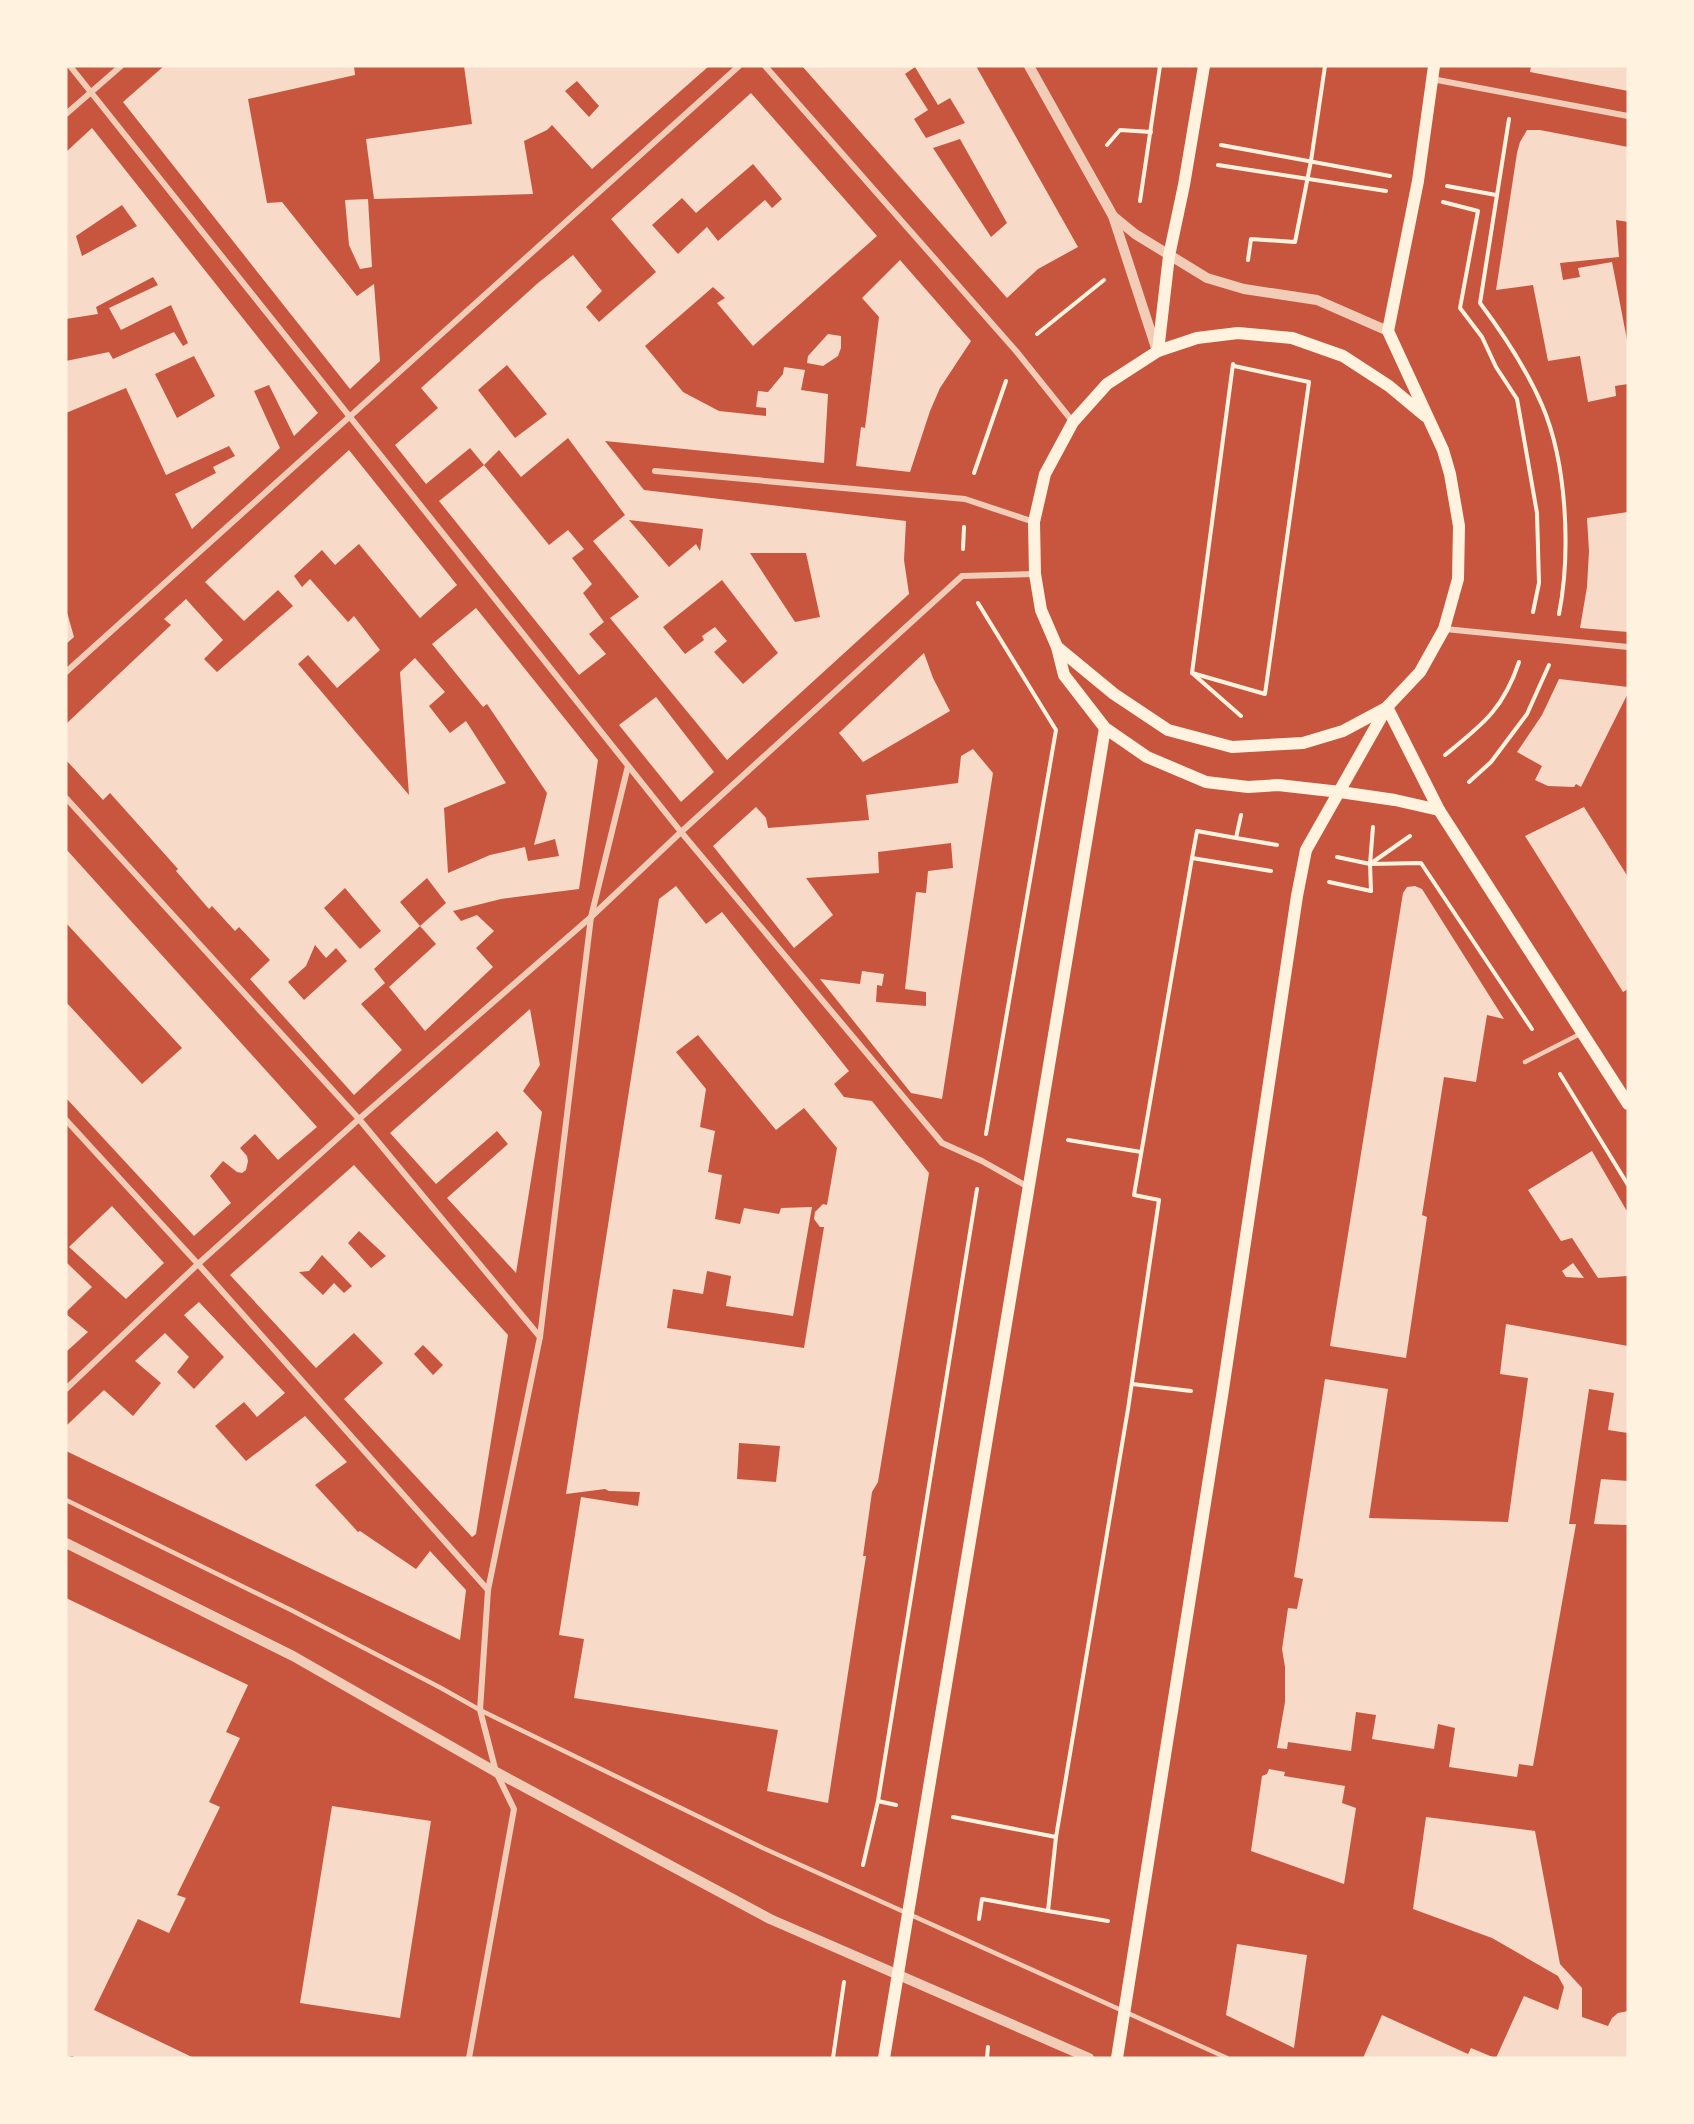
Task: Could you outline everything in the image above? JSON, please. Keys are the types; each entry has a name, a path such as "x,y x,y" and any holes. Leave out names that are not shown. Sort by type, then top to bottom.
{"main road":[{"path":"1158,351 1170,256 1204,66"},
{"path":"1117,2058 1218,1419 1295,907 1306,850 1387,707 1420,672 1444,629 1458,579 1459,526 1450,474 1443,450 1388,331 1415,195 1434,66"},
{"path":"1429,419 1389,386 1343,356 1292,338 1238,333 1197,338 1158,351 1107,384 1073,422 1045,474 1034,522 1035,574 1041,610 1057,647 1064,675 1105,728 1147,757 1206,782 1248,787 1278,785 1340,792 1395,800 1439,810"},
{"path":"1057,647 1114,694 1168,730 1232,747 1303,744 1343,731 1387,707"},
{"path":"1387,707 1439,810 1628,1104"},
{"path":"884,2058 1105,728"}],"street":[{"path":"70,66 681,832 942,1143 982,1161 1030,1188"},
{"path":"66,114 121,66"},
{"path":"66,672 739,66"},
{"path":"765,66 1016,351 1073,422"},
{"path":"1029,66 1113,216 1158,351"},
{"path":"1432,79 1628,116"},
{"path":"1113,216 1135,234 1207,278 1244,289 1317,300 1388,331"},
{"path":"655,471 965,499 1034,522"},
{"path":"66,1389 198,1264 359,1119 591,917 962,576 1035,574"},
{"path":"1444,629 1628,647"},
{"path":"469,2058 514,1809 496,1772 480,1710 488,1590 540,1336 591,917 628,766"},
{"path":"66,798 359,1119 540,1336"},
{"path":"66,1120 198,1264 488,1590"},
{"path":"66,1543 293,1656 496,1772 770,1919 1089,2058"}],"lane":[{"path":"1525,1062 1583,1033"},
{"path":"66,1500 291,1610 480,1710 742,1838 1227,2058"}],"path":[{"path":"1135,234 1160,66"},
{"path":"1248,261 1251,239 1295,242 1311,161 1324,66"},
{"path":"1469,782 1491,762 1527,714 1547,671 1562,598 1566,528 1557,453 1543,406 1514,350 1480,303 1513,94"},
{"path":"1106,147 1120,130 1151,132"},
{"path":"1214,144 1391,176"},
{"path":"1148,152 1188,161 1415,195 1478,211 1460,308 1482,337 1496,368 1517,399 1537,513 1539,583 1527,636 1511,687 1486,722 1422,774"},
{"path":"1438,185 1496,195"},
{"path":"857,1891 878,1801 982,1161 1056,730 962,576 965,499 1016,351 1128,260"},
{"path":"1192,673 1234,357"},
{"path":"1192,673 1265,694 1307,393 1308,382 1233,366"},
{"path":"1192,673 1249,723"},
{"path":"1327,882 1371,891 1370,864 1374,820 1395,800"},
{"path":"1236,838 1243,808"},
{"path":"1048,1911 1056,1837 1132,1384 1159,1200 1134,1195 1197,831 1370,864 1421,863 1547,1052 1628,1185"},
{"path":"1370,864 1402,844 1410,836"},
{"path":"1192,858 1279,872"},
{"path":"1060,1139 1141,1152"},
{"path":"1132,1384 1198,1392"},
{"path":"878,1801 903,1806"},
{"path":"948,1815 1056,1837"},
{"path":"975,1943 982,1899 1108,1921"},
{"path":"833,2058 848,1953"}],"building":[{"path":"164,66 354,66 355,75 248,99 267,203 282,202 357,296 374,284 380,361 350,389 123,102"},
{"path":"464,66 709,66 592,169 552,125 547,130 524,141 533,194 374,199 366,139 472,124","holes":["577,81 599,106 589,117 565,91"]},
{"path":"802,66 976,66 1078,247 1038,269 1007,298","holes":["915,67 938,105 950,98 965,123 926,138 914,119 928,110 905,74","960,139 1007,223 991,237 933,148"]},
{"path":"1531,66 1628,66 1628,91 1530,72"},
{"path":"751,93 877,236 753,346 717,303 725,298 713,287 645,346 683,392 719,411 766,416 766,408 756,407 758,391 768,392 783,374 784,367 805,370 801,390 828,394 824,463 605,441 644,490 906,521 904,560 909,594 727,760 610,618 639,597 593,541 625,515 568,438 521,477 499,450 484,465 470,448 426,484 395,445 438,408 421,388 538,283 573,255 602,291 586,307 599,322 656,272 611,219","holes":["753,164 782,199 772,208 765,200 718,241 707,227 678,254 652,225 682,198 696,213","507,365 547,414 515,438 478,390","629,520 703,529 700,551 696,544 669,567","750,553 806,553 820,617 795,622","722,580 778,653 743,684 714,652 727,641 715,627 702,636 704,640 685,654 663,627"]},
{"path":"92,128 318,413 294,436 269,385 254,391 280,448 192,529 175,494 216,473 213,467 235,456 229,446 166,475 126,388 66,413 66,361 109,352 113,359 174,332 183,346 188,343 171,305 121,330 109,308 158,285 153,277 96,307 98,314 66,319 66,152","holes":["122,205 137,226 82,256 76,236","194,356 215,396 177,418 155,374"]},
{"path":"1527,130 1540,130 1628,147 1628,222 1616,220 1619,257 1560,263 1563,280 1580,277 1578,268 1612,262 1628,345 1628,384 1615,386 1616,396 1588,402 1580,356 1548,361 1533,285 1496,290 1517,153"},
{"path":"368,199 372,267 360,269 349,245 345,200"},
{"path":"900,260 971,341 940,388 910,472 856,466 861,427 865,428 879,317 862,298"},
{"path":"828,334 841,336 838,356 823,366 807,363 808,356"},
{"path":"349,450 457,585 420,618 359,544 335,565 322,550 294,576 302,587 310,579 348,622 354,616 380,650 337,688 308,655 298,664 409,795 400,672 415,658 445,692 429,706 450,733 466,721 506,783 444,808 448,873 490,855 525,847 528,861 559,856 555,839 534,845 547,793 487,704 483,707 432,644 476,608 598,760 579,889 501,899 453,911 461,921 477,915 494,931 476,948 493,967 425,1031 389,987 436,944 420,926 374,969 385,983 361,1004 402,1050 354,1095 250,979 270,960 239,927 235,931 212,906 209,909 176,871 178,869 110,793 103,800 66,760 66,724 171,625 164,619 186,599 223,640 204,659 217,672 293,606 278,590 244,621 205,582","holes":["427,878 446,903 420,926 400,902","345,888 381,931 360,949 324,908","315,945 326,958 336,948 347,961 304,1000 288,982 306,966"]},
{"path":"484,465 549,545 568,530 584,549 572,558 592,584 583,593 604,622 589,634 606,654 579,675 439,501"},
{"path":"1628,512 1628,632 1580,628 1587,587 1589,551 1587,518"},
{"path":"66,609 74,637 66,644"},
{"path":"924,653 933,678 950,711 863,762 839,733"},
{"path":"1559,679 1628,687 1628,693 1581,787 1576,784 1574,787 1548,786 1535,780 1542,766 1517,752 1542,715"},
{"path":"656,697 714,772 681,802 619,725"},
{"path":"973,749 993,773 942,1099 911,1093 820,979 860,984 862,971 884,974 882,986 877,985 876,1002 926,1006 926,992 905,989 916,892 926,893 928,871 953,868 951,843 878,852 879,873 806,878 833,915 794,948 713,846 756,807 766,818 768,828 869,820 866,795 958,783 961,756"},
{"path":"1584,807 1628,877 1628,989 1623,992 1525,836"},
{"path":"66,849 317,1127 278,1160 255,1134 240,1148 247,1156 246,1170 242,1173 237,1172 223,1161 210,1176 231,1203 194,1236 66,1098 66,1002 142,1084 182,1048 66,923"},
{"path":"676,886 706,924 722,912 849,1071 834,1084 844,1097 872,1101 929,1173 878,1482 872,1492 863,1556 866,1556 828,1803 767,1791 778,1730 574,1698 584,1639 559,1635 581,1497 638,1506 640,1492 605,1489 566,1494 659,899","holes":["698,1035 776,1130 804,1108 837,1148 827,1205 823,1204 815,1212 814,1219 820,1227 824,1227 804,1348 667,1328 673,1289 703,1294 707,1271 731,1276 726,1306 793,1316 812,1207 781,1208 779,1214 744,1208 740,1224 715,1219 722,1175 708,1172 715,1131 700,1127 706,1089 676,1052","739,1443 780,1446 776,1482 737,1479"]},
{"path":"1415,886 1422,889 1504,1019 1487,1015 1476,1082 1444,1077 1422,1215 1427,1217 1406,1358 1330,1346 1403,893 1407,887"},
{"path":"530,1009 540,1065 523,1091 542,1112 516,1273 447,1198 508,1144 497,1131 436,1184 390,1133"},
{"path":"1592,1151 1628,1213 1628,1276 1598,1278 1572,1238 1561,1241 1528,1190"},
{"path":"354,1165 508,1335 476,1534 472,1537 344,1399 383,1363 354,1333 316,1368 230,1275","holes":["359,1231 386,1256 371,1268 348,1243","322,1255 352,1286 344,1293 334,1283 323,1295 299,1272 309,1271","423,1345 443,1365 433,1375 414,1354"]},
{"path":"112,1206 164,1263 126,1299 69,1247"},
{"path":"66,1262 92,1287 66,1312"},
{"path":"1573,1263 1584,1278 1566,1277 1562,1271"},
{"path":"199,1302 285,1393 257,1417 244,1402 215,1426 246,1461 305,1416 347,1462 315,1485 358,1532 360,1531 416,1569 430,1551 466,1590 460,1640 66,1451 66,1426 104,1390 133,1416 161,1383 135,1361 165,1333 189,1357 177,1372 194,1389 224,1357 184,1315"},
{"path":"66,1314 88,1332 66,1352"},
{"path":"1506,1324 1628,1346 1628,1433 1608,1430 1614,1393 1589,1389 1569,1524 1576,1524 1533,1766 1519,1764 1517,1777 1449,1767 1455,1728 1438,1724 1434,1749 1372,1739 1376,1715 1356,1712 1351,1751 1288,1742 1287,1749 1277,1748 1285,1702 1285,1667 1282,1649 1288,1608 1297,1609 1303,1579 1294,1577 1325,1379 1388,1389 1369,1518 1508,1522 1528,1378 1500,1374"},
{"path":"1601,1479 1628,1481 1628,1525 1594,1524"},
{"path":"66,1598 248,1685 226,1732 240,1738 209,1802 220,1807 177,1895 186,1898 169,1933 138,1919 94,2010 194,2058 76,2058 72,2056 66,2058"},
{"path":"1269,1769 1285,1772 1284,1776 1345,1786 1342,1803 1356,1808 1344,1884 1251,1851 1262,1776 1267,1774"},
{"path":"332,1806 431,1821 400,2018 300,2003"},
{"path":"1426,1817 1535,1831 1560,1964 1582,1988 1582,2017 1608,2026 1618,2013 1628,2011 1628,2058 1496,2058 1524,1996 1558,2010 1564,1987 1558,1976 1492,1938 1413,1909"},
{"path":"1237,1944 1307,1955 1294,2048 1226,2015"},
{"path":"1382,2015 1468,2054 1471,2048 1495,2058 1363,2058"}]}
